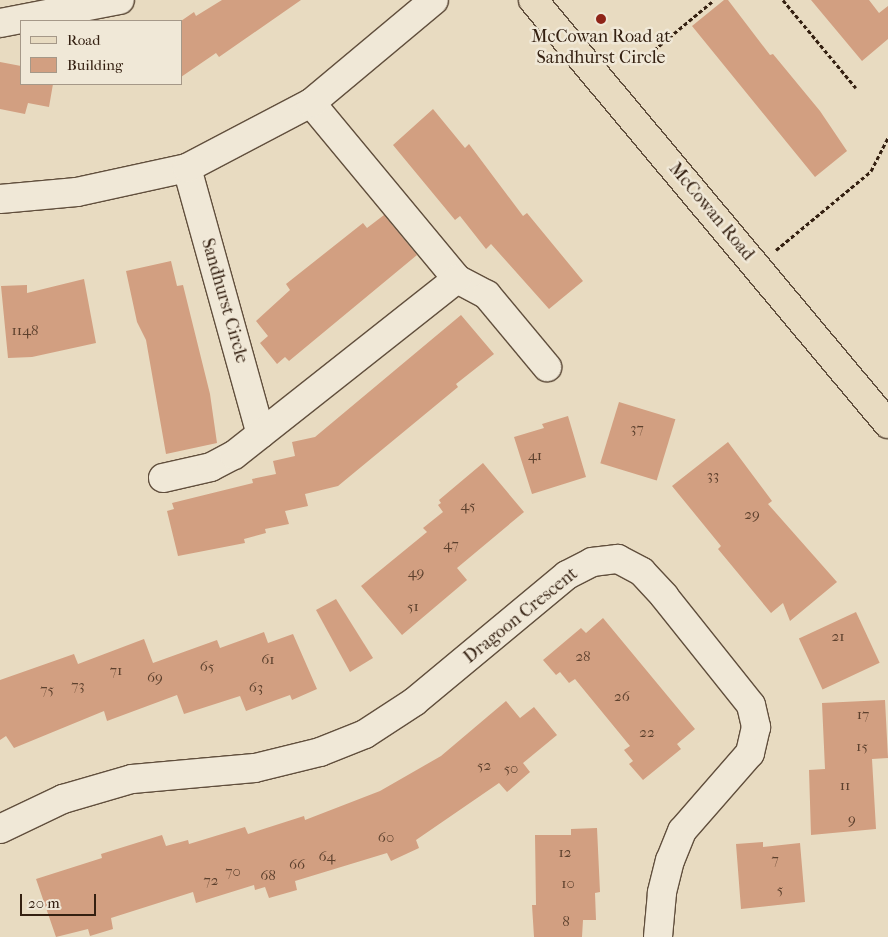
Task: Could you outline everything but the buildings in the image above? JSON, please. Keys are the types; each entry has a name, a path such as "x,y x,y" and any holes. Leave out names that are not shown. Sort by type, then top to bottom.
{"main road":[{"name":"McCowan Road","path":"533,0 888,424"}],"street":[{"path":"0,23 120,0"},
{"path":"0,199 77,192 188,168 311,103 434,0"},
{"path":"311,103 457,280 487,295 547,367"},
{"name":"Sandhurst Circle","path":"188,168 261,434"},
{"path":"162,478 212,467 234,455 457,280"},
{"name":"Dragoon Crescent","path":"0,829 63,798 132,779 255,768 320,752 365,734 414,702 567,574 592,562 618,559 642,572 664,596 751,705 756,727 750,753 682,831 670,860 662,893 658,937"}],"path":[{"path":"654,50 714,0"},
{"path":"783,0 856,88"},
{"path":"756,267 871,171 888,138"}],"place":[{"name":"McCowan Road at Sandhurst Circle","path":"601,19"}]}
